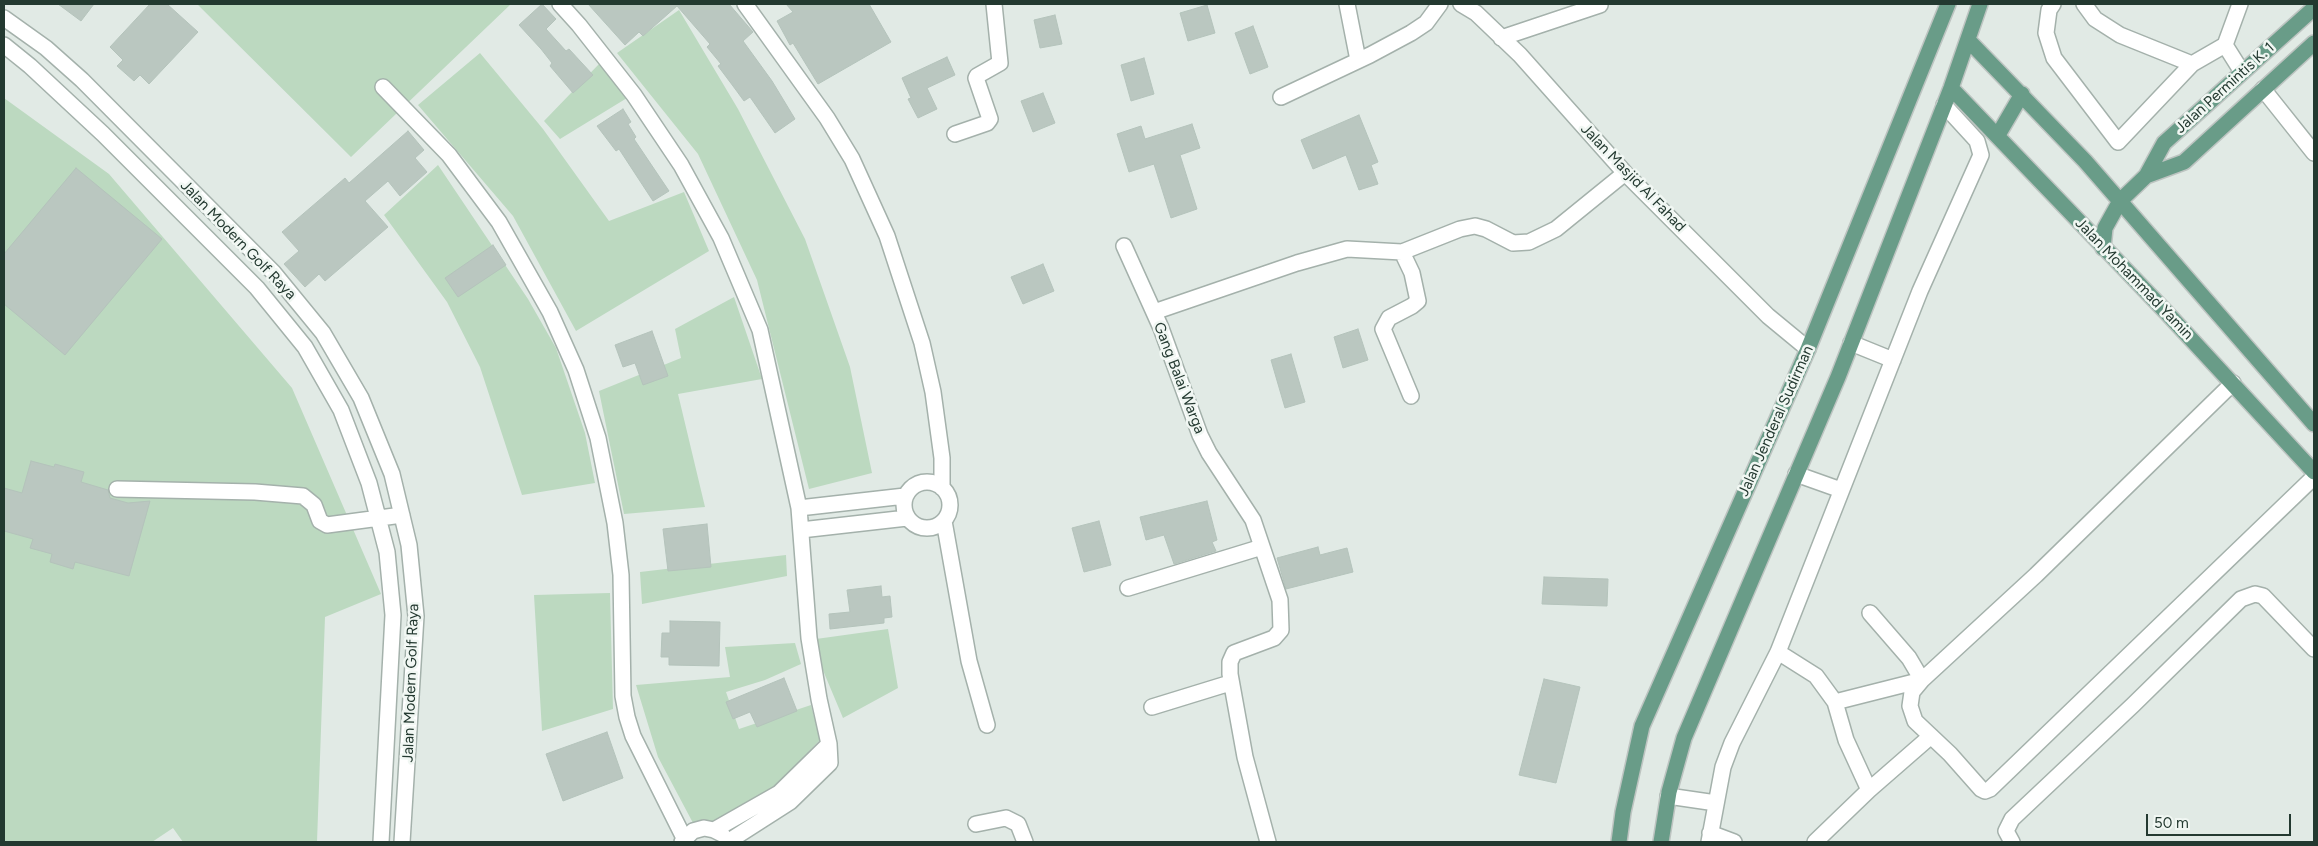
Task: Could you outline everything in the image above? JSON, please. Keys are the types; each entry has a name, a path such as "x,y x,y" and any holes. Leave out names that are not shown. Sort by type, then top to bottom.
{"main road":[{"name":"Jalan Jenderal Sudirman","path":"1619,842 1623,812 1642,726 1808,349 1948,4"},
{"path":"1661,842 1668,796 1684,738 1851,343 1951,88 1980,4"},
{"name":"Jalan Permintis K. 1","path":"2103,248 2105,228 2120,202 2146,176 2164,143 2314,8"},
{"path":"1968,40 2022,94 2120,202 2314,424"},
{"name":"Jalan Permintis K. 1","path":"2146,176 2184,162 2314,44"},
{"name":"Jalan Mohammad Yamin","path":"1951,88 1998,135 2314,472"},
{"path":"1998,135 2022,94"}],"street":[{"path":"383,87 449,155 500,222 550,312 576,370 598,438 616,523 621,575 623,696 633,736 683,840 693,831 704,828 714,830 729,842 790,802 830,763 829,744 809,638 799,508 760,330 721,238 681,165 634,95 560,4"},
{"path":"745,4 827,118 852,159 887,236 922,343 933,392 942,458 942,488 950,504 949,513 944,521 935,527 925,529 914,525 906,518 905,496 912,488 922,483 933,483 942,488"},
{"path":"955,134 987,123 990,118 976,78 1000,63 994,4"},
{"path":"1347,4 1358,60"},
{"path":"1281,96 1420,28 1440,4"},
{"name":"Jalan Masjid Al Fahad","path":"1461,4 1476,14 1520,55 1625,173 1768,316 1808,349"},
{"path":"1501,38 1600,4"},
{"path":"2053,4 2049,10 2046,33 2054,58 2118,142 2192,64 2225,45 2240,4"},
{"path":"2084,4 2095,19 2120,35 2192,64"},
{"name":"Jalan Modern Golf Raya","path":"4,18 46,48 82,80 273,272 322,333 360,398 392,474 409,545 416,616 402,842"},
{"name":"Jalan Modern Golf Raya","path":"4,45 30,66 103,134 257,288 305,347 341,410 369,483 387,552 393,615 381,842"},
{"path":"2225,45 2242,72"},
{"path":"2263,89 2314,153"},
{"path":"1734,842 1709,838 1723,767 1732,743 1778,652 1920,291 1981,155 1976,141 1944,105"},
{"name":"Gang Balai Warga","path":"1268,842 1246,757 1230,683 1230,662 1234,652 1274,638 1281,630 1280,600 1253,520 1240,496 1209,453 1200,435 1154,312 1347,249 1402,252 1460,229 1475,226 1486,228 1513,243 1529,242 1556,229 1625,173"},
{"path":"1124,246 1154,312"},
{"path":"1402,252 1416,284 1418,301 1389,318 1383,329 1411,396"},
{"path":"1851,343 1893,360"},
{"path":"2232,383 2036,575 1922,680 1912,692 1910,706 1915,721 1980,789 1984,791 1990,789 2314,477"},
{"path":"1796,474 1841,490"},
{"path":"117,488 255,492 303,496 314,505 320,522 327,524 402,515"},
{"path":"799,508 905,496"},
{"path":"801,530 906,518"},
{"path":"944,521 969,661 987,725"},
{"path":"1128,588 1262,547"},
{"path":"2012,842 2006,831 2012,819 2133,705 2241,598 2255,594 2263,596 2314,649"},
{"path":"1870,613 1909,658 1922,680"},
{"path":"1778,652 1816,676 1835,702 1846,740 1869,790"},
{"path":"1835,702 1922,680"},
{"path":"1152,707 1230,683"},
{"path":"1815,842 1869,790 1931,736"},
{"path":"714,830 779,793 829,744"},
{"path":"1668,796 1716,803"},
{"path":"976,824 1006,818 1018,824 1025,842"}],"green space":[{"path":"197,4 511,4 351,157"},
{"path":"679,10 738,109 805,239 850,367 872,473 809,489 757,280 698,154 617,53"},
{"path":"480,53 543,129 609,221 684,192 709,251 576,331 513,216 418,105"},
{"path":"599,64 627,98 560,139 544,121"},
{"path":"4,98 109,174 292,388 381,594 325,617 317,842 183,842 173,828 152,842 4,842"},
{"path":"438,165 528,299 556,348 585,433 595,483 522,495 480,367 447,302 384,215"},
{"path":"734,297 762,379 678,394 705,507 624,514 599,391 681,358 675,329"},
{"path":"786,555 787,576 642,604 640,572"},
{"path":"610,593 613,709 542,731 534,595"},
{"path":"888,629 898,688 843,718 822,668 816,639"},
{"path":"795,643 801,664 765,680 726,692 739,729 811,705 820,740 772,789 717,823 693,823 658,757 636,685 730,677 725,647"}],"building":[{"path":"58,4 94,4 81,21"},
{"path":"150,4 167,4 198,32 149,84 140,75 134,81 117,66 123,60 110,47"},
{"path":"542,4 556,19 546,29 566,51 569,49 593,75 573,93 550,66 552,63 541,49 519,25"},
{"path":"588,4 729,4 753,32 743,41 772,81 795,119 775,133 750,97 744,101 718,66 721,64 707,47 710,44 677,6 643,36 639,32 625,45"},
{"path":"786,4 869,4 891,42 818,84 793,43 790,45 777,21 793,12"},
{"path":"1207,5 1215,33 1188,41 1180,13"},
{"path":"1055,15 1062,44 1040,48 1034,20"},
{"path":"1253,26 1268,67 1250,74 1235,33"},
{"path":"947,57 955,75 927,88 937,109 918,118 908,99 911,98 902,78"},
{"path":"1144,58 1154,94 1131,101 1121,65"},
{"path":"1043,93 1055,123 1033,132 1021,101"},
{"path":"623,109 631,122 628,124 636,137 634,139 669,191 653,201 619,149 616,151 597,126"},
{"path":"1359,115 1378,162 1371,165 1378,184 1359,190 1346,155 1313,169 1301,140"},
{"path":"1192,124 1200,148 1180,155 1197,209 1171,218 1154,164 1129,172 1117,134 1141,126 1145,139"},
{"path":"408,131 424,150 415,158 427,172 400,196 388,181 365,201 388,227 325,281 319,274 305,287 284,264 299,251 282,232 345,178 349,183"},
{"path":"76,168 162,239 65,355 4,304 4,254"},
{"path":"493,245 506,265 458,297 445,278"},
{"path":"1043,264 1054,291 1023,304 1011,277"},
{"path":"1358,329 1368,360 1343,368 1334,337"},
{"path":"652,331 668,376 643,385 635,363 623,367 615,345"},
{"path":"1291,354 1305,402 1285,408 1271,360"},
{"path":"31,461 54,467 55,464 84,472 81,482 108,490 110,498 128,503 150,501 129,576 75,562 73,569 50,562 52,554 30,548 33,539 4,531 4,488 22,493"},
{"path":"1207,501 1217,540 1212,542 1216,551 1174,564 1164,535 1146,540 1140,517"},
{"path":"1099,521 1111,565 1084,572 1072,528"},
{"path":"707,524 711,567 668,571 663,529"},
{"path":"1318,547 1320,555 1347,548 1353,572 1286,589 1277,558"},
{"path":"1544,577 1608,579 1607,606 1542,604"},
{"path":"881,586 882,597 890,596 892,617 884,618 884,623 830,629 829,614 850,612 847,590"},
{"path":"670,621 720,622 719,666 669,665 669,657 661,657 662,633 670,633"},
{"path":"784,678 797,711 757,727 750,712 733,719 726,702"},
{"path":"1544,679 1580,687 1556,783 1519,775"},
{"path":"607,732 623,778 563,801 546,754"}]}
